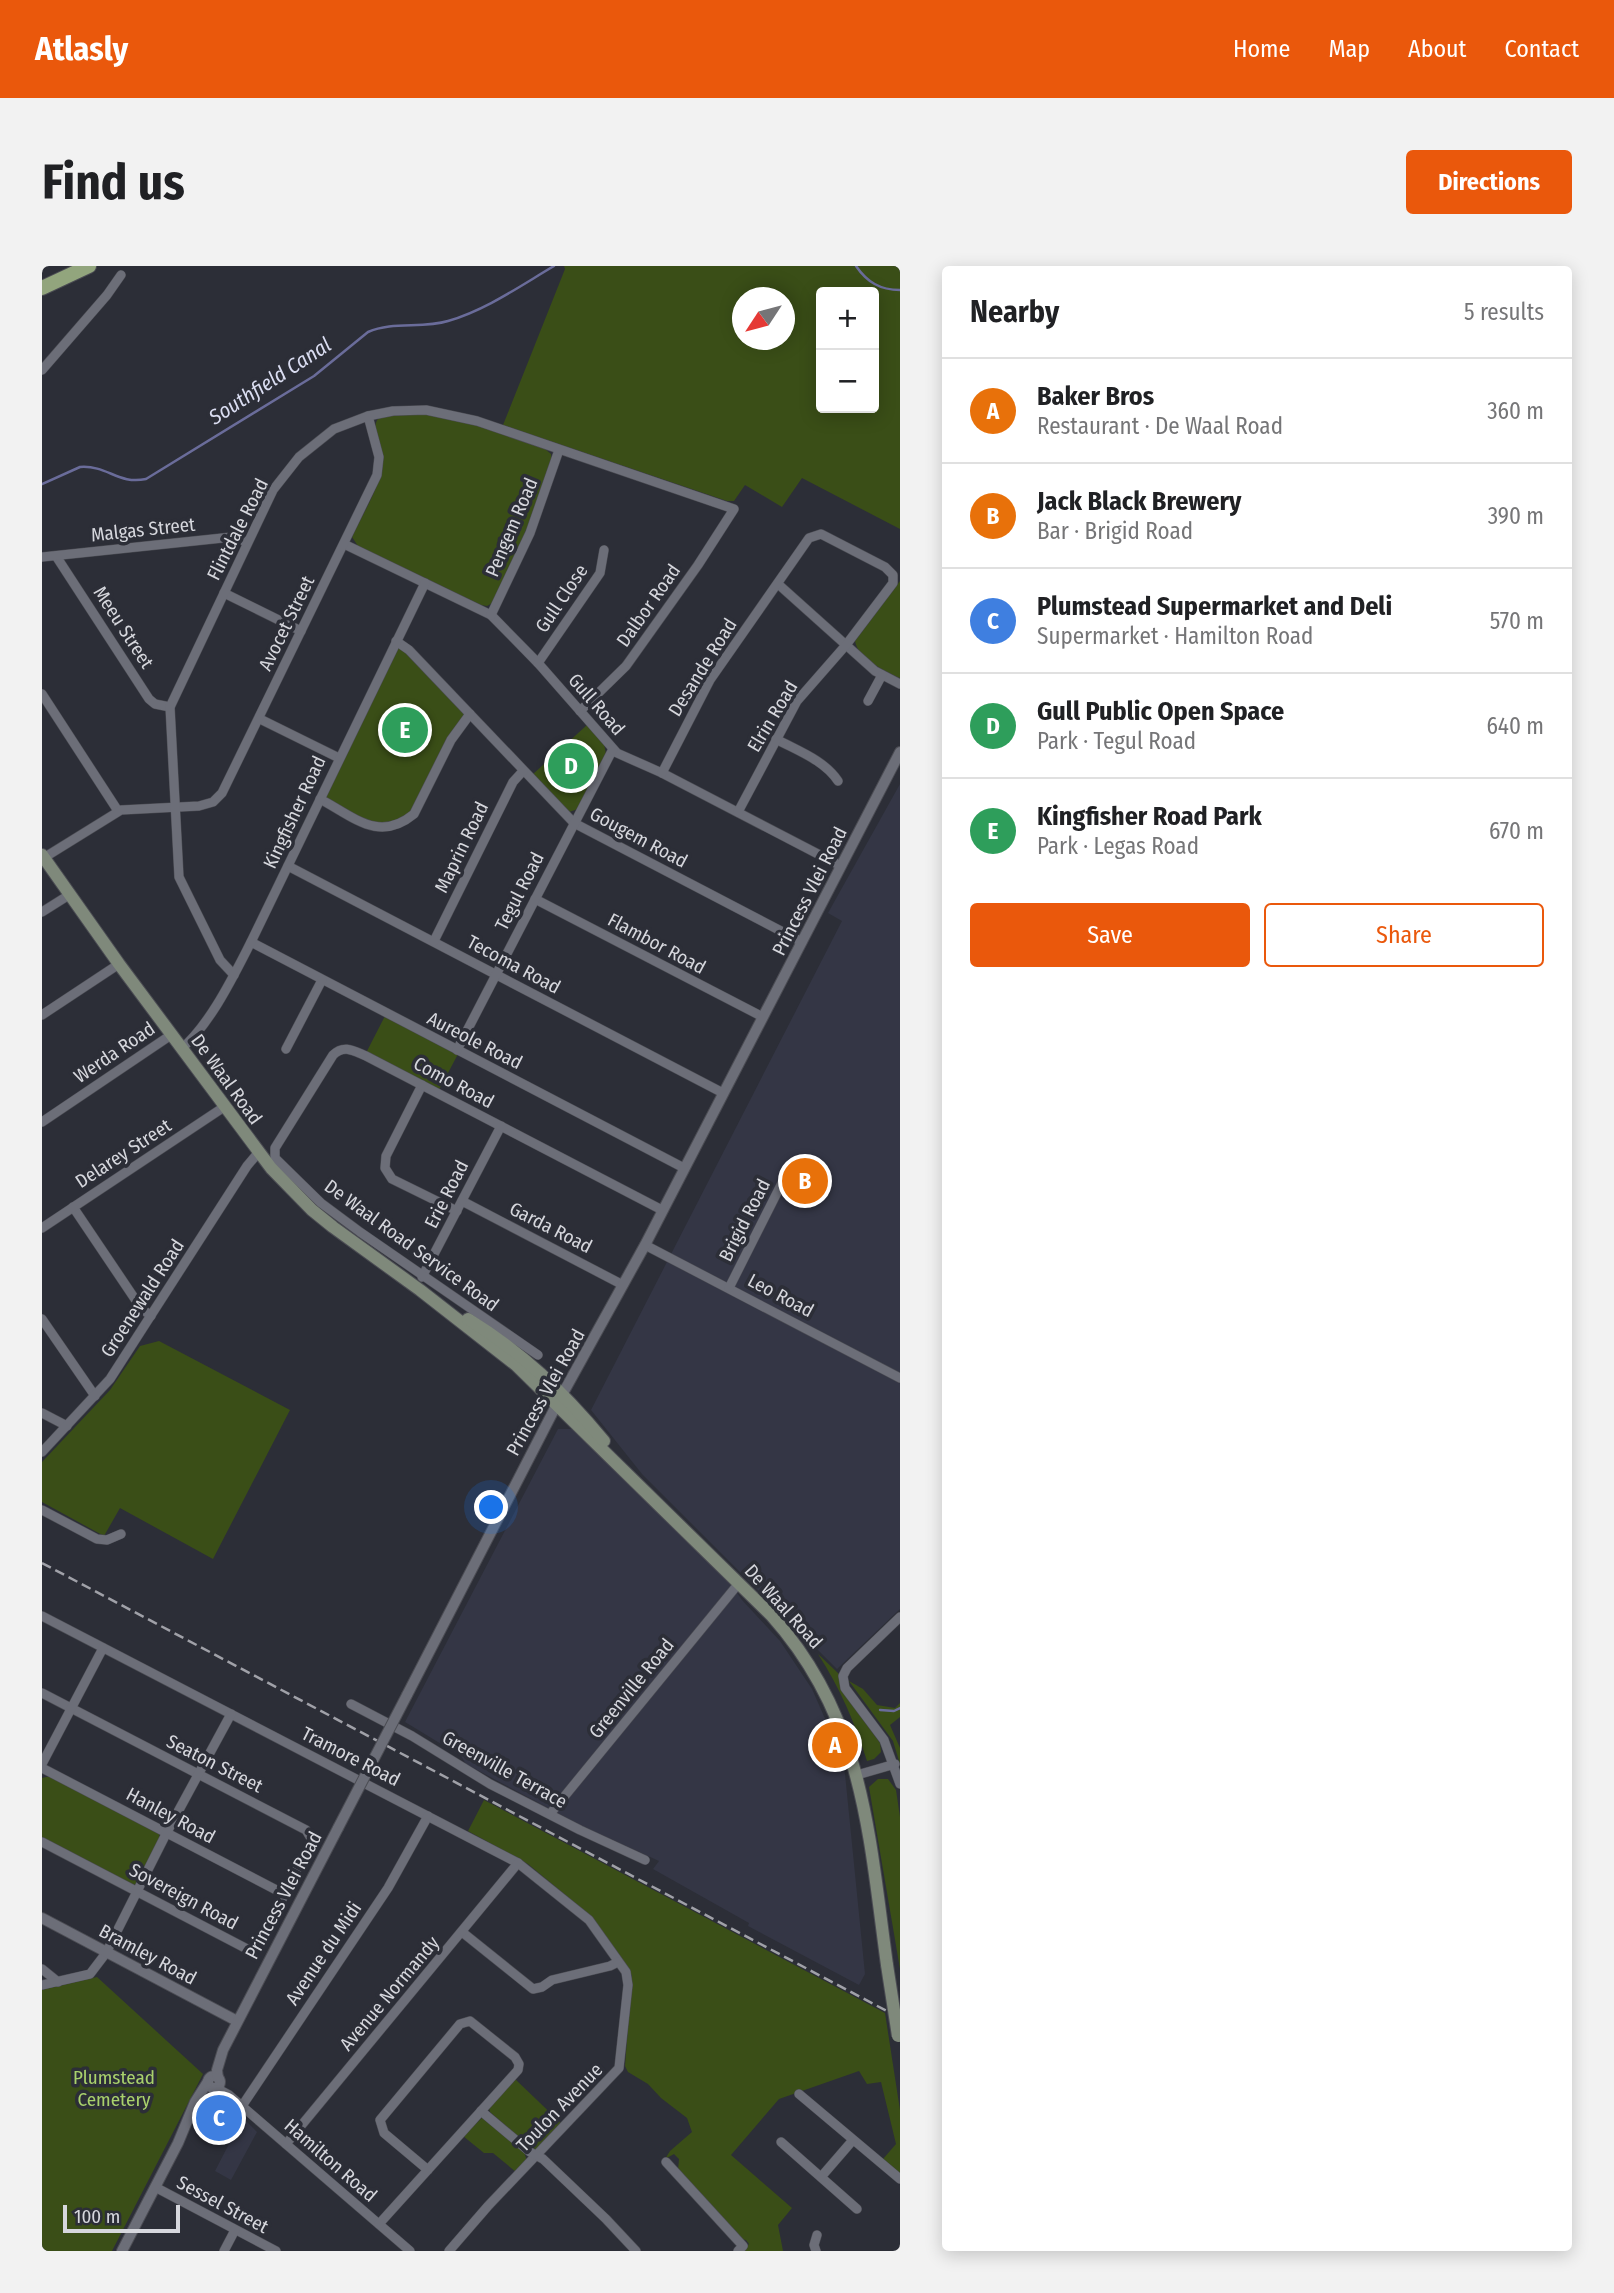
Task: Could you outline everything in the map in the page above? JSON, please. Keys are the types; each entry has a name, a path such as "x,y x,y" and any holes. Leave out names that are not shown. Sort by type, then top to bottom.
{"main road":[{"path":"42,288 89,266"},
{"name":"De Waal Road","path":"43,857 258,1153 312,1210 421,1284 560,1399 793,1640 812,1668 839,1721 858,1775 900,2046"}],"street":[{"path":"42,370 121,275"},
{"name":"Flintdale Road","path":"234,975 220,960 179,877 170,708 273,490 299,457 334,429 368,416 393,411 426,410 451,414 734,509"},
{"name":"Avocet Street","path":"118,811 200,806 213,802 222,793 377,474 379,457 368,416"},
{"name":"Pengem Road","path":"491,615 530,533 559,450"},
{"name":"Dalbor Road","path":"580,711 626,666 734,509"},
{"name":"Desande Road","path":"662,773 710,680 809,538 814,535 821,534 885,566 893,575 893,583 846,645"},
{"name":"Malgas Street","path":"42,557 232,537 247,542"},
{"name":"Gull Road","path":"344,544 491,615 538,663 613,749 841,866"},
{"name":"Gull Close","path":"538,663 600,573 604,550"},
{"name":"Meeu Street","path":"56,556 149,699 155,704 170,708"},
{"name":"Kingfisher Road","path":"181,1049 226,991 425,583"},
{"path":"778,584 882,675 900,684"},
{"path":"224,593 301,631"},
{"name":"Gougem Road","path":"396,641 409,650 574,823 802,942"},
{"name":"Elrin Road","path":"738,812 803,694 846,645"},
{"path":"868,701 882,675"},
{"path":"42,694 118,811 43,857"},
{"path":"320,799 371,826 393,828 404,822 414,814 451,740 470,714"},
{"path":"260,719 339,758"},
{"path":"776,739 828,768 838,781"},
{"name":"Tegul Road","path":"457,1050 613,749"},
{"name":"Princess Vlei Road","path":"122,2251 190,2118 195,2102 214,2083 223,2050 237,2021 560,1399 645,1245 900,752"},
{"name":"Maprin Road","path":"434,942 513,782 523,771"},
{"name":"Tecoma Road","path":"288,866 723,1093"},
{"path":"42,912 69,895"},
{"name":"Flambor Road","path":"535,899 763,1017"},
{"name":"Aureole Road","path":"251,942 684,1168"},
{"path":"42,1015 119,964"},
{"path":"286,1049 323,980"},
{"name":"Werda Road","path":"42,1122 171,1035"},
{"name":"Como Road","path":"273,1155 337,1051 352,1050 662,1210"},
{"path":"422,1085 386,1156 384,1168 392,1179 457,1211"},
{"name":"Delarey Street","path":"42,1228 224,1107"},
{"name":"Erie Road","path":"421,1284 501,1126"},
{"name":"Groenewald Road","path":"42,1452 110,1379 258,1153"},
{"name":"De Waal Road Service Road","path":"273,1155 287,1172 321,1203 421,1284 538,1355"},
{"name":"Brigid Road","path":"729,1288 790,1167"},
{"name":"Garda Road","path":"462,1201 623,1285"},
{"path":"73,1207 141,1308 151,1316"},
{"name":"Leo Road","path":"645,1245 900,1378"},
{"path":"42,1319 94,1396"},
{"path":"42,1413 67,1426"},
{"path":"42,1510 97,1539 107,1540 121,1534"},
{"name":"Greenville Road","path":"550,1814 739,1583"},
{"name":"Tramore Road","path":"42,1616 518,1863 589,1920 618,1962"},
{"path":"900,1617 847,1668 843,1676 845,1688 884,1740 895,1764 900,1784"},
{"path":"42,1766 103,1647"},
{"name":"Seaton Street","path":"42,1693 310,1832 311,1844 284,1894"},
{"name":"Greenville Terrace","path":"351,1704 412,1736 490,1784 645,1860"},
{"path":"42,1985 90,1974 106,1953 230,1714"},
{"path":"858,1775 895,1764"},
{"name":"Hanley Road","path":"42,1766 284,1894"},
{"name":"Avenue du Midi","path":"242,2106 388,1888 428,1816"},
{"name":"Sovereign Road","path":"42,1842 250,1950 260,1942 284,1894"},
{"name":"Avenue Normandy","path":"286,2144 518,1863"},
{"name":"Bramley Road","path":"42,1918 237,2021"},
{"path":"462,1932 533,1989 540,1989 552,1980 618,1962"},
{"name":"Toulon Avenue","path":"449,2251 620,2066 628,1982 627,1975 618,1962"},
{"path":"42,1969 58,1982"},
{"path":"379,2224 516,2072 519,2064 515,2057 475,2023 467,2021 460,2024 380,2120 384,2133 428,2169"},
{"name":"Hamilton Road","path":"214,2083 410,2251"},
{"path":"799,2094 900,2179"},
{"path":"481,2110 543,2159 636,2251"},
{"path":"821,2177 853,2140"},
{"path":"781,2142 858,2208"},
{"path":"666,2162 739,2250"},
{"name":"Sessel Street","path":"155,2188 276,2251"},
{"path":"224,2251 235,2230"},
{"path":"816,2251 814,2245 817,2235"}],"shaded area":[{"path":"900,784 900,1609 837,1669 642,1474 591,1410 842,921 828,913"},
{"path":"558,1429 573,1429 727,1578 742,1600 780,1641 812,1689 841,1755 845,1774 865,1974 859,1985 748,1926 749,1923 653,1869 659,1861 584,1827 466,1764 461,1756 405,1722"},
{"path":"211,2098 233,2108 257,2132 231,2180 215,2171 232,2138 199,2122"}],"green space":[{"path":"564,266 900,266 900,529 802,478 782,507 745,485 734,501 727,501 503,425"},
{"path":"421,413 462,420 545,449 551,454 552,462 530,521 494,602 487,606 358,546 352,537 376,489 382,469 383,461 375,428 378,419"},
{"path":"900,581 900,678 867,659 855,641"},
{"path":"396,641 470,714 414,814 382,828 321,799"},
{"path":"587,725 604,744 606,754 578,809 569,812 532,775"},
{"path":"385,1016 458,1054 439,1090 366,1053"},
{"path":"159,1341 290,1410 213,1559 120,1508 104,1536 42,1502 42,1462 110,1390 140,1346"},
{"path":"818,1654 839,1674 842,1691 880,1743 881,1752 874,1759 867,1761 846,1706"},
{"path":"849,1681 863,1689 877,1705 895,1708 900,1703 900,1717 890,1725 900,1748 900,1764 893,1741"},
{"path":"52,1777 159,1834 160,1840 137,1884 133,1885 42,1839 42,1778"},
{"path":"878,1779 888,1779 896,1790 900,1817 900,1969 869,1787"},
{"path":"484,1800 885,2013 900,2110 900,2174 883,2159 896,2144 881,2082 867,2084 859,2071 779,2099 731,2155 792,2208 778,2225 783,2251 743,2251 749,2244 740,2239 678,2170 679,2159 674,2154 665,2159 670,2151 692,2132 687,2118 648,2084 628,2072 625,2066 632,1976 586,1912 528,1864 468,1831"},
{"name":"Plumstead Cemetery","path":"97,1977 203,2074 112,2251 42,2251 42,1990"},
{"path":"515,2079 562,2124 536,2149 531,2148 490,2112 489,2107"},
{"path":"483,2117 524,2152 527,2161 516,2172 493,2153 484,2153 463,2136"}],"waterway":[{"name":"Southfield Canal","path":"42,484 80,467 90,467 128,479 146,479 314,376 368,332 387,327 448,321 503,297 554,266"},
{"name":"Southfield Canal","path":"856,266 875,284 900,290"},
{"path":"880,1710 894,1711 900,1708"}],"railway":[{"path":"42,1563 900,2018"}],"place":[{"name":"Kingfisher Road Park","path":"405,730"},
{"name":"Gull Public Open Space","path":"571,766"},
{"name":"Jack Black Brewery","path":"805,1181"},
{"name":"Baker Bros","path":"835,1745"},
{"name":"Plumstead Supermarket and Deli","path":"219,2118"}]}
